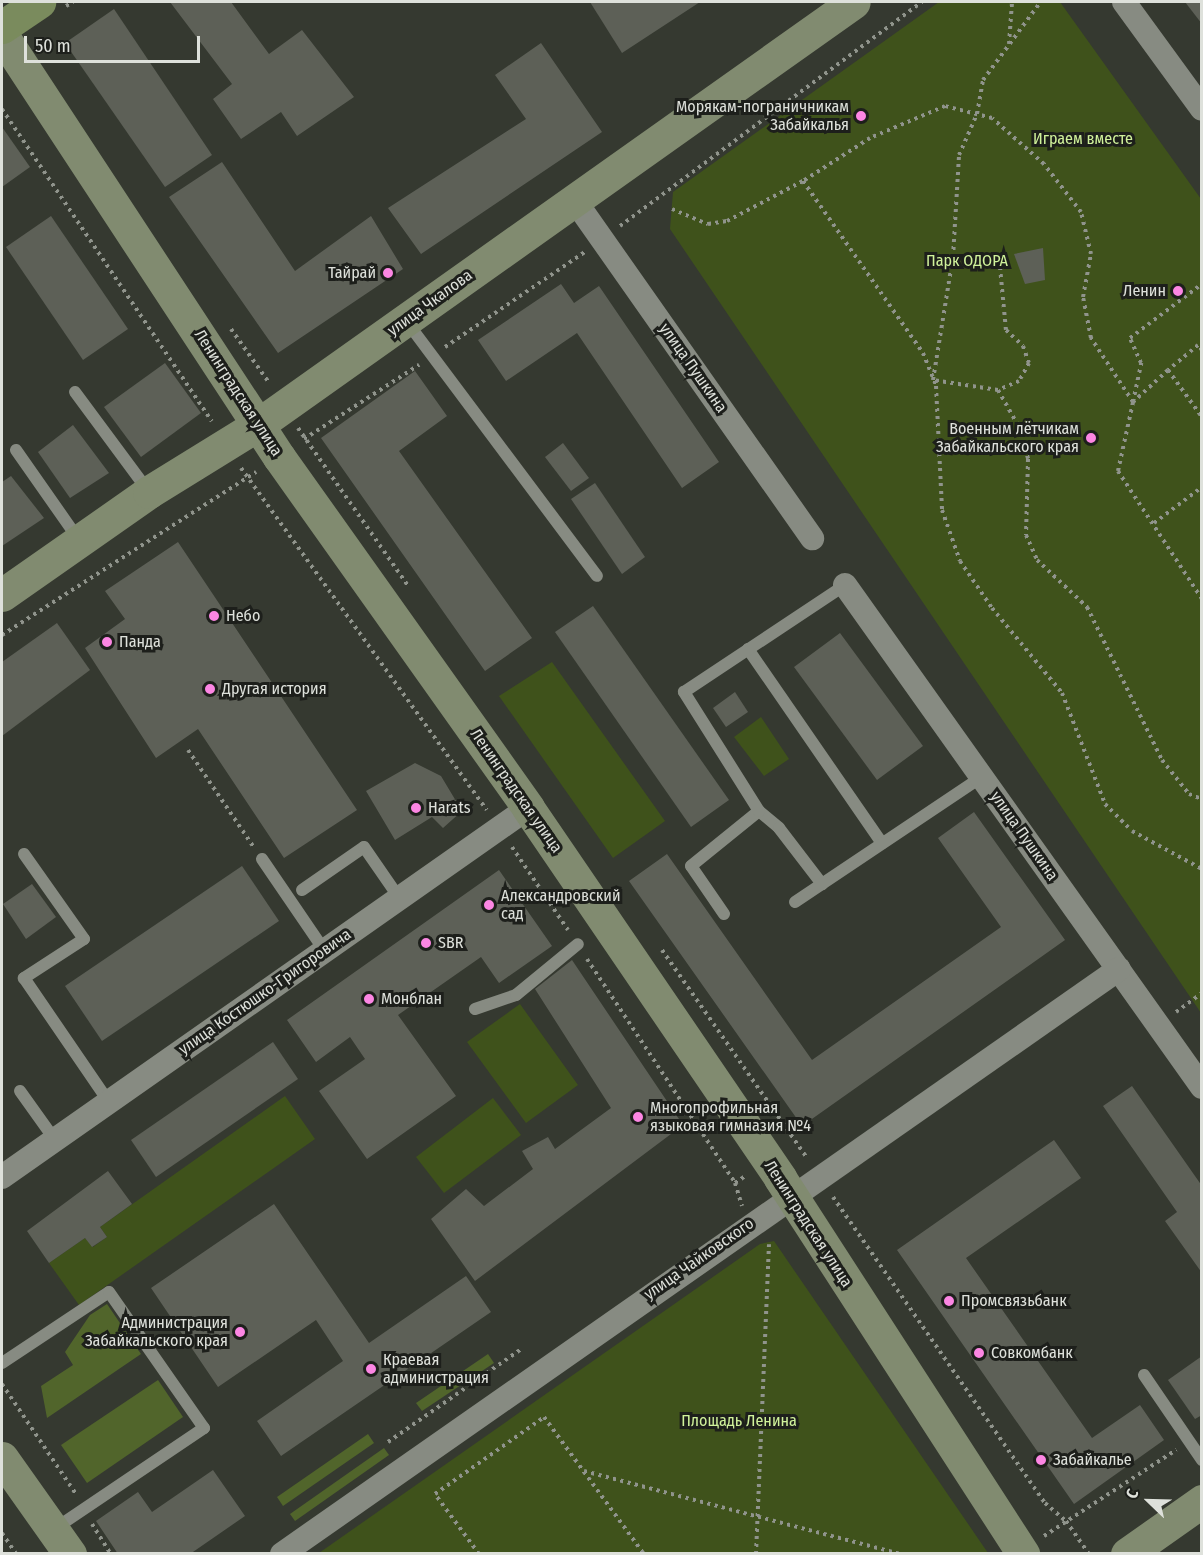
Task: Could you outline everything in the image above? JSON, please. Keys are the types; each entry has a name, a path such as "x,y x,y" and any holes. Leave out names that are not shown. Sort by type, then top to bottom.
{"main road":[{"path":"2,27 39,2"},
{"name":"улица Чкалова","path":"2,595 149,492 259,424 406,321 573,198 854,2"},
{"name":"Ленинградская улица","path":"2,35 279,457 528,808 791,1199 1022,1553"},
{"path":"2,1458 61,1542"},
{"path":"1127,1554 1202,1501"}],"street":[{"path":"1124,2 1202,109"},
{"name":"улица Пушкина","path":"573,198 812,538"},
{"name":"улица Пушкина","path":"845,585 1202,1087"},
{"name":"улица Костюшко-Григоровича","path":"2,1177 528,808"},
{"name":"улица Чайковского","path":"282,1554 1119,969"}],"lane":[{"path":"406,321 597,576"},
{"path":"75,392 149,492"},
{"path":"16,450 80,541"},
{"path":"822,884 779,828 759,811 684,692 845,585"},
{"path":"748,649 882,843"},
{"path":"795,902 982,777"},
{"path":"724,914 691,866 759,811"},
{"path":"302,890 364,847 400,899"},
{"path":"24,854 84,939 24,978 109,1102"},
{"path":"262,859 324,950"},
{"path":"475,1008 516,995 578,944"},
{"path":"20,1091 55,1140"},
{"path":"2,1363 109,1292 204,1428 86,1509 61,1542"},
{"path":"1144,1374 1202,1460"}],"path":[{"path":"2,635 279,457 603,239 922,2"},
{"path":"1009,45 1012,2"},
{"path":"1040,4 983,80 977,114 959,155 953,257 933,380 942,510 960,561 992,608 1062,693 1105,804 1132,831 1202,869"},
{"path":"672,210 708,224 727,221 803,181 870,138 945,106 992,118 1044,164 1081,212 1091,254 1083,297 1091,338 1133,402"},
{"path":"803,181 923,353 933,380"},
{"path":"933,380 998,390 1019,381 1029,363 1023,346 1006,330 1000,267"},
{"path":"1202,284 1130,338 1141,363 1118,471 1202,599"},
{"path":"1133,402 1198,345 1202,350"},
{"path":"1168,370 1202,417"},
{"path":"998,390 1019,427 1028,459 1026,535 1037,560 1087,607 1162,760 1189,794 1202,799"},
{"path":"1154,523 1202,486"},
{"path":"188,750 262,859"},
{"path":"510,844 735,1183 743,1207"},
{"path":"1192,1000 1202,993"},
{"path":"756,1554 769,1244"},
{"path":"388,1442 520,1350"},
{"path":"2,1384 86,1509 111,1554"},
{"path":"477,1552 435,1494 544,1417 644,1554"},
{"path":"1022,1553 1189,1442"},
{"path":"583,1471 900,1554"},
{"path":"2,1533 16,1554"}],"green space":[{"name":"Парк ОДОРА","path":"939,2 1060,2 1201,199 1201,1013 670,229 673,192"},
{"path":"552,662 665,821 613,858 499,696"},
{"path":"761,717 789,759 764,776 734,737"},
{"path":"520,1004 578,1085 526,1123 467,1042"},
{"path":"285,1096 315,1139 79,1305 49,1263 85,1238 93,1247 107,1237 100,1227"},
{"path":"493,1098 521,1135 444,1193 416,1157"},
{"name":"Площадь Ленина","path":"774,1241 988,1553 319,1553 760,1244"},
{"path":"107,1304 141,1354 47,1418 41,1386 73,1365 65,1352 90,1315"},
{"path":"488,1354 494,1363 422,1411 416,1403"},
{"path":"158,1380 183,1417 87,1483 61,1445"},
{"path":"368,1434 374,1443 283,1506 277,1497"},
{"path":"384,1448 389,1455 295,1521 290,1514"}],"building":[{"path":"170,2 231,2 269,54 302,30 354,97 297,136 281,112 241,139 213,99 232,84"},
{"path":"590,2 700,2 622,53"},
{"path":"1185,2 1202,2 1202,24"},
{"path":"114,9 212,155 165,187 65,43"},
{"path":"541,43 602,132 421,254 388,208 526,119 495,75"},
{"path":"2,127 30,167 2,187"},
{"path":"222,162 295,271 371,216 403,269 278,353 169,197"},
{"path":"51,216 128,329 83,360 6,247"},
{"path":"1043,248 1045,280 1025,284 1014,254"},
{"path":"561,284 574,303 599,286 719,462 682,488 577,333 506,381 478,340"},
{"path":"165,363 201,413 141,457 104,407"},
{"path":"415,371 447,416 399,451 532,638 485,671 321,438"},
{"path":"73,425 109,473 70,498 38,452"},
{"path":"563,443 589,478 571,491 545,457"},
{"path":"11,476 44,518 2,546 2,482"},
{"path":"595,483 645,557 622,574 571,499"},
{"path":"178,542 357,810 284,858 198,729 156,758 85,648 125,619 105,591"},
{"path":"593,606 729,800 691,827 555,632"},
{"path":"57,623 90,670 2,736 2,662"},
{"path":"840,633 923,746 877,780 794,667"},
{"path":"735,692 748,712 726,727 713,708"},
{"path":"415,763 441,776 462,811 443,828 432,817 395,840 366,791"},
{"path":"974,812 1065,940 802,1126 629,881 667,854 812,1060 1001,927 938,838"},
{"path":"242,866 279,921 102,1041 65,986"},
{"name":"Монблан","path":"499,870 552,946 499,983 481,957 398,1015 456,1096 367,1159 319,1091 365,1059 350,1037 316,1062 287,1020"},
{"path":"32,884 56,917 26,939 3,904"},
{"name":"Многопрофильная языковая гимназия №4","path":"572,960 683,1125 475,1281 431,1219 466,1189 484,1206 533,1169 522,1151 548,1137 555,1149 611,1108 535,989"},
{"path":"273,1042 298,1079 156,1177 131,1140"},
{"path":"1132,1086 1202,1186 1202,1273 1165,1221 1177,1212 1103,1106"},
{"path":"1054,1140 1081,1178 966,1258 1092,1438 1140,1405 1164,1440 1074,1504 897,1250"},
{"path":"108,1171 132,1204 100,1227 107,1237 92,1247 85,1238 49,1263 27,1231"},
{"name":"Администрация Забайкальского края","path":"274,1204 369,1343 466,1276 491,1312 281,1456 257,1421 343,1361 316,1320 218,1387 151,1288"},
{"path":"1202,1356 1202,1415 1195,1419 1168,1380"},
{"path":"213,1470 245,1516 190,1554 118,1554 96,1521 138,1492 152,1512"}],"place":[{"name":"Морякам-пограничникам Забайкалья","path":"861,116"},
{"name":"Тайрай","path":"388,273"},
{"name":"Ленин","path":"1178,291"},
{"name":"Военным лётчикам Забайкальского края","path":"1091,438"},
{"name":"Небо","path":"214,616"},
{"name":"Панда","path":"107,642"},
{"name":"Другая история","path":"210,689"},
{"name":"Harats","path":"416,808"},
{"name":"Александровский сад","path":"489,905"},
{"name":"SBR","path":"426,943"},
{"name":"Монблан","path":"369,999"},
{"name":"Многопрофильная языковая гимназия №4","path":"638,1117"},
{"name":"Промсвязьбанк","path":"949,1301"},
{"name":"Администрация Забайкальского края","path":"240,1332"},
{"name":"Совкомбанк","path":"979,1353"},
{"name":"Краевая администрация","path":"371,1369"},
{"name":"Забайкалье","path":"1041,1460"}],"park label":[{"name":"Играем вместе","path":"1083,139"}]}
